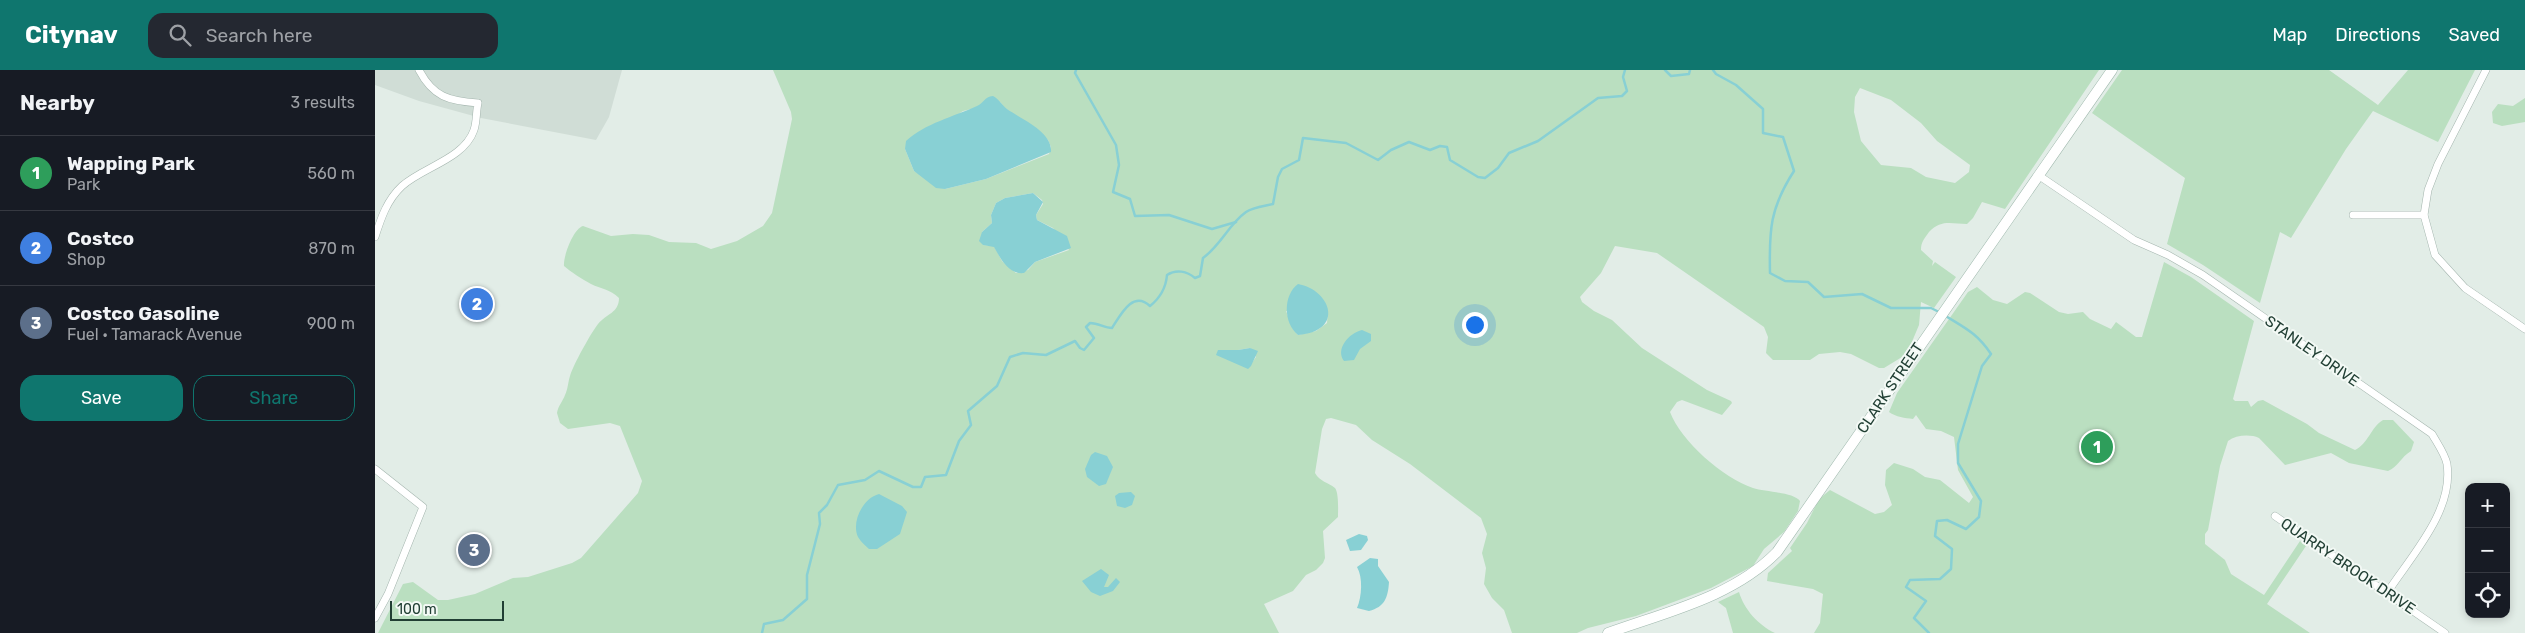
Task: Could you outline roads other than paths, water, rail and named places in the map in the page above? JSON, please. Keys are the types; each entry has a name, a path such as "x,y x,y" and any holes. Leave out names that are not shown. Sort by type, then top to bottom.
{"main road":[{"name":"CLARK STREET","path":"1608,633 1721,591 1760,569 1787,536 2112,70"}],"street":[{"path":"375,234 387,205 401,187 454,153 467,142 475,127 478,103 448,98 437,94 427,85 419,70"},
{"path":"2486,70 2438,164 2428,190 2424,215 2435,256 2465,288 2525,329"},
{"name":"STANLEY DRIVE","path":"2038,175 2134,240 2168,255 2203,275 2432,434 2447,463 2448,487 2442,511 2387,593"},
{"path":"2353,214 2424,215"},
{"path":"375,469 423,507 388,594 375,618"},
{"name":"QUARRY BROOK DRIVE","path":"2275,516 2445,633"}],"water":[{"path":"993,96 1007,109 1042,132 1047,138 1051,152 986,179 945,189 936,188 914,171 905,149 906,141 922,129 977,106"},
{"path":"1033,193 1043,202 1036,215 1037,220 1067,236 1071,248 1035,262 1024,273 1019,273 1009,269 994,247 983,245 979,241 982,232 992,223 991,215 996,203 1005,198"},
{"path":"1298,284 1319,294 1328,310 1327,319 1322,326 1313,332 1298,335 1293,330 1287,316 1287,302 1293,289"},
{"path":"1362,330 1371,334 1371,341 1360,349 1354,360 1344,361 1341,352 1342,347 1352,334"},
{"path":"1250,348 1258,351 1248,369 1216,355 1218,350"},
{"path":"1095,452 1107,456 1113,467 1106,484 1099,486 1087,477 1085,469 1091,455"},
{"path":"1131,492 1135,496 1132,505 1125,508 1117,506 1115,496 1119,493"},
{"path":"879,494 902,506 907,512 900,534 877,549 869,549 858,537 856,531 857,518 863,505 873,496"},
{"path":"1359,534 1367,536 1368,540 1361,550 1350,551 1346,540"},
{"path":"1370,558 1378,559 1378,566 1389,582 1385,601 1379,607 1369,611 1357,608 1361,587 1357,567"},
{"path":"1101,569 1109,575 1104,587 1108,587 1116,578 1120,582 1113,591 1100,596 1091,592 1082,581"}],"waterway":[{"path":"1076,70 1075,73 1116,145 1119,165 1113,192 1130,199 1135,216 1169,215 1212,229 1236,222"},
{"path":"762,633 764,624 783,620 807,599 807,575 820,524 819,513 827,505 838,485 865,480 879,471 913,487 921,487 925,477 946,475 959,441 971,425 968,411 997,386 1010,357 1023,353 1046,355 1075,341 1084,350 1094,338 1086,327 1090,323 1112,328 1123,311 1133,302 1144,302 1150,306 1160,296 1167,275 1170,273 1181,272 1195,278 1200,276 1203,258 1215,247 1240,217 1252,209 1273,204 1278,177 1282,169 1299,160 1303,138 1346,143 1378,160 1391,150 1409,142 1430,150 1440,146 1447,147 1450,160 1478,177 1485,178 1498,168 1509,153 1538,141 1598,98 1622,96 1627,91 1623,77 1625,70"},
{"path":"1665,70 1671,76 1689,74 1690,70"},
{"path":"1713,70 1716,74 1736,85 1763,109 1763,133 1783,137 1794,171 1780,196 1773,220 1770,244 1770,273 1785,281 1808,282 1824,297 1862,294 1891,308 1931,308 1939,312"},
{"path":"1929,633 1914,618 1926,601 1906,587 1910,580 1940,579 1951,569 1952,549 1935,536 1937,521 1947,520 1966,529 1979,517 1981,501 1958,463 1958,444 1982,366 1991,354 1976,336 1944,315"}],"place":[{"name":"Costco","path":"477,304"},
{"name":"Wapping Park","path":"2097,447"},
{"name":"Costco Gasoline","path":"474,550"}]}
